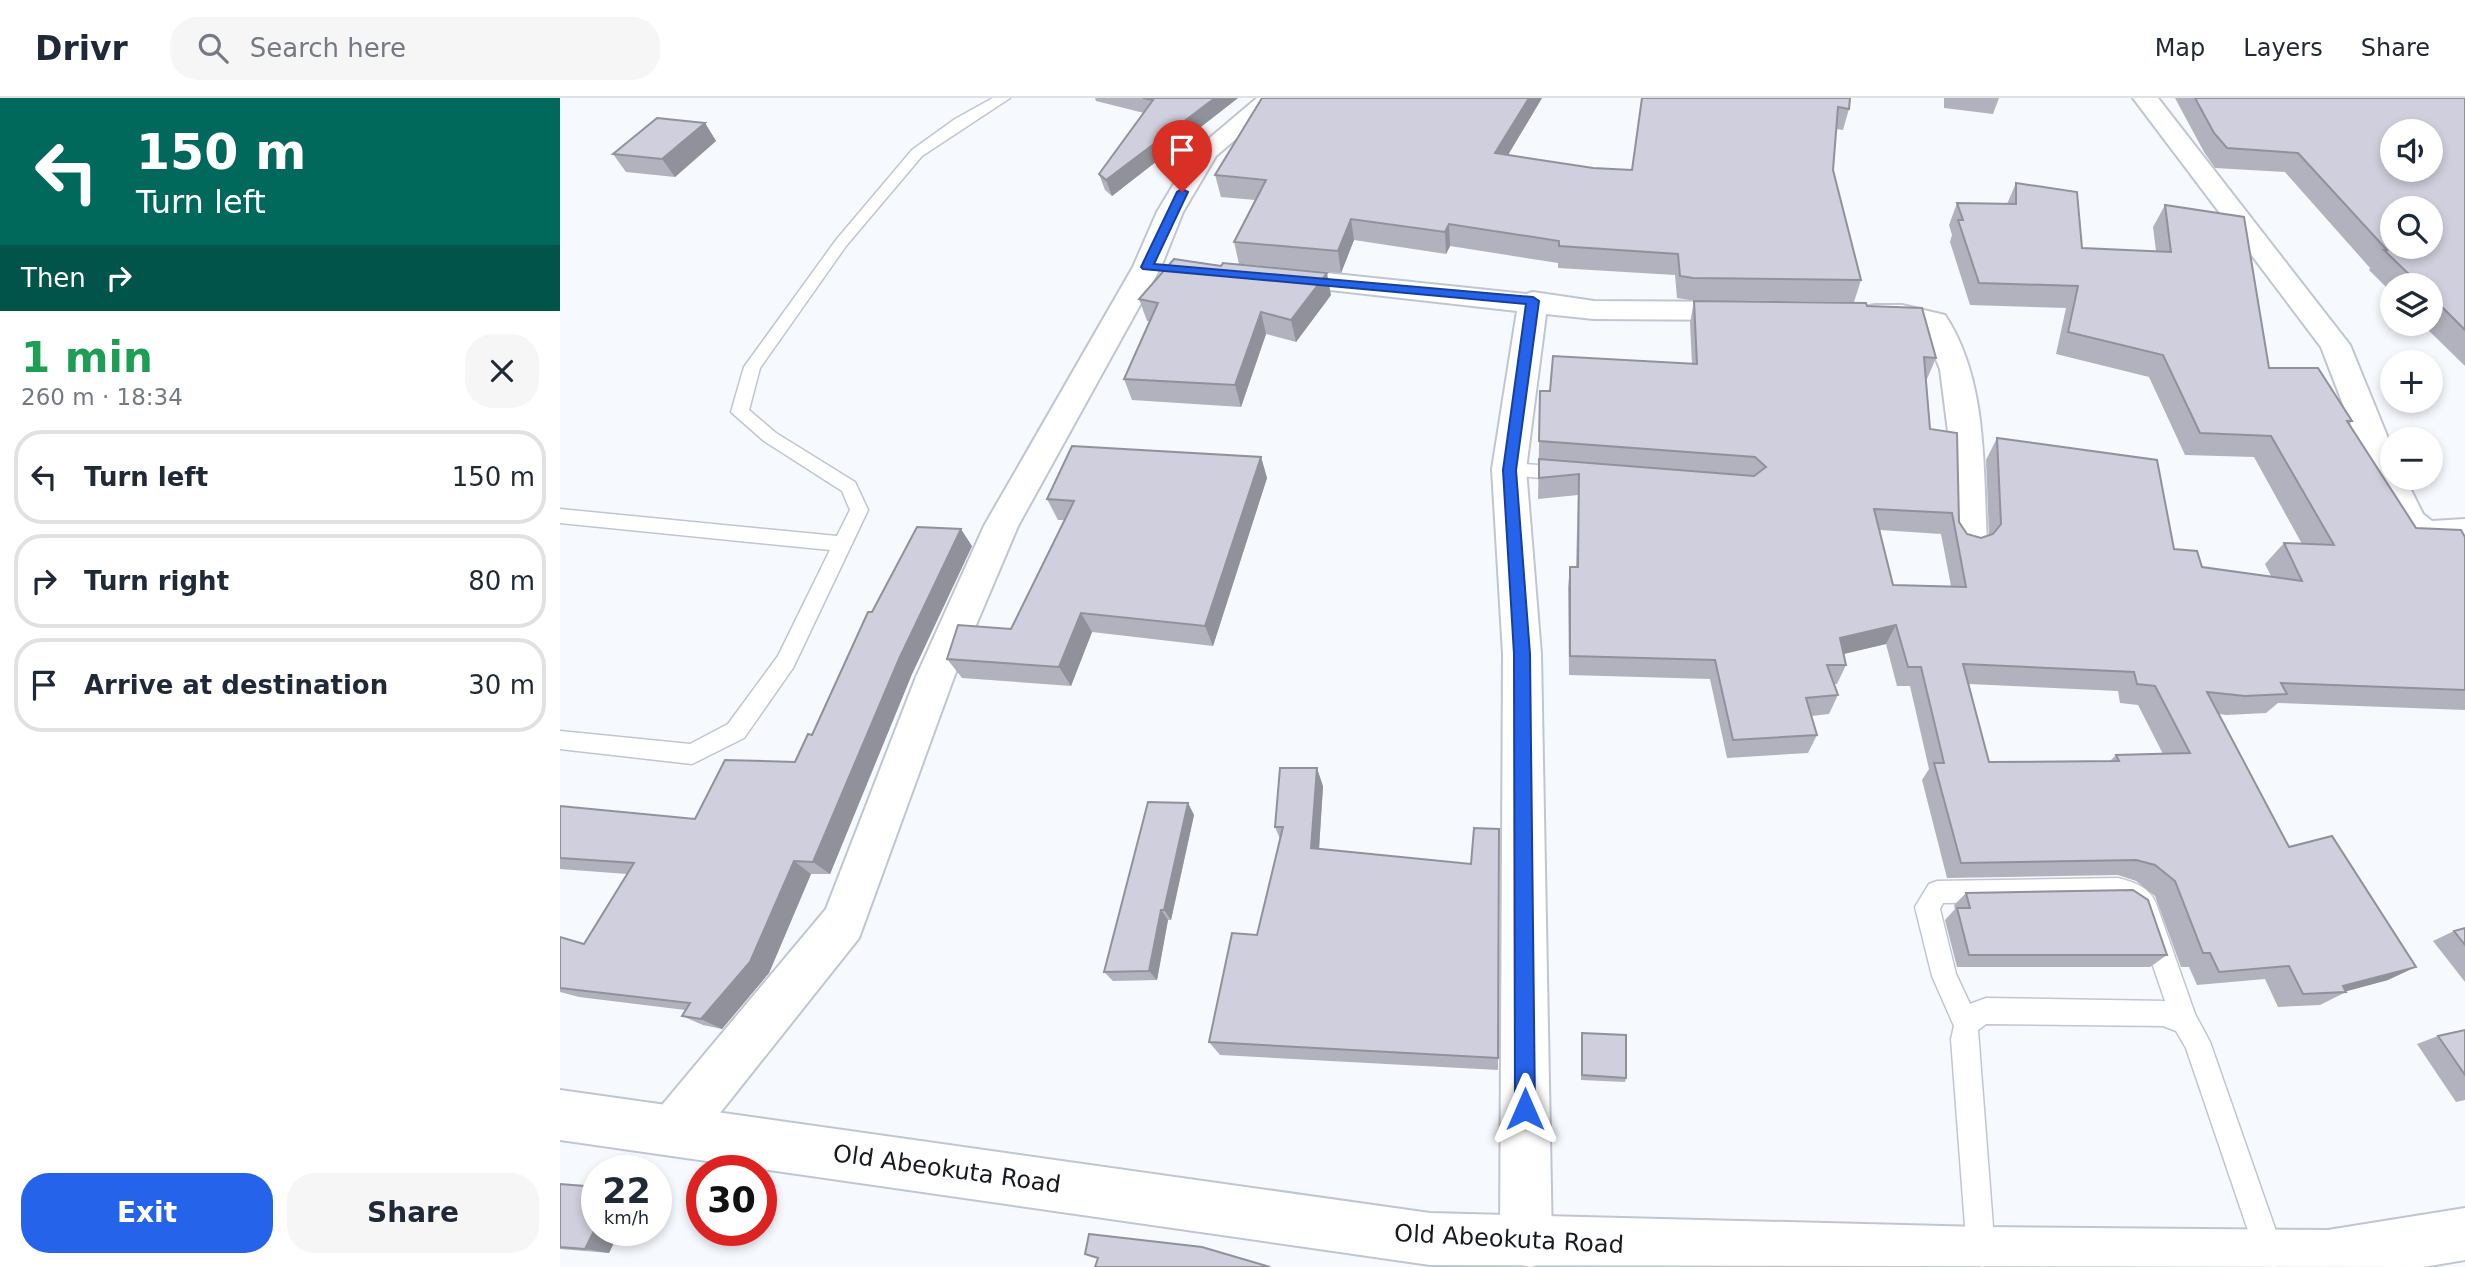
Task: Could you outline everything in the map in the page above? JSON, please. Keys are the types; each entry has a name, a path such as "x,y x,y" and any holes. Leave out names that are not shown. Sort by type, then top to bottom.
{"main road":[{"path":"676,1129 843,923 935,677 1001,526 1160,267 1170,212 1206,152 1272,98"},
{"path":"2145,98 2208,178 2243,229 2335,345 2396,498 2411,523 2422,532 2441,536 2465,532"},
{"path":"1249,274 1404,291 1533,301 1594,310 1766,311"},
{"path":"1526,1243 1522,654 1509,470 1533,301"},
{"path":"1843,313 1902,314 1935,323 1955,369 1966,447 1969,543"},
{"name":"Old Abeokuta Road","path":"560,1115 676,1129 1428,1253 1526,1243 1981,1253 2270,1254 2329,1262 2465,1234"}],"lane":[{"path":"560,740 692,754 736,731 786,662 859,510 849,487 770,437 740,412 752,367 841,243 917,153 994,99"},
{"path":"1509,470 1589,476"},
{"path":"560,516 842,544"},
{"path":"1981,1253 1964,1039 1966,1023 1944,976 1927,907 1937,892 2118,889 2130,892 2144,902 2185,1021 2197,1042 2270,1254"},
{"path":"1966,1023 1974,1015 1986,1011 2163,1013 2185,1021"}],"building":[{"path":"1143,98 1215,98 1106,180 1099,174 1153,100"},
{"path":"1262,98 1529,98 1495,153 1593,168 1632,170 1642,98 1850,98 1849,109 1838,107 1833,170 1861,280 1693,278 1680,276 1678,254 1559,246 1559,241 1449,224 1445,232 1351,219 1338,251 1234,242 1266,180 1215,175"},
{"path":"2195,98 2465,98 2465,330 2443,308 2443,273 2408,273 2393,259 2443,259 2443,196 2380,196 2380,242 2298,153 2227,148 2214,133"},
{"path":"657,118 705,123 662,159 613,154"},
{"path":"2016,183 2077,192 2082,248 2171,252 2165,205 2244,217 2269,368 2318,368 2352,421 2347,421 2380,472 2380,490 2391,490 2416,528 2461,530 2465,537 2465,690 2281,683 2287,694 2245,696 2207,692 2289,847 2332,836 2416,967 2343,986 2346,992 2303,994 2289,966 2219,972 2210,953 2203,953 2175,881 2155,865 2136,860 1961,863 1934,763 1944,763 1921,667 1908,667 1896,625 1840,638 1846,665 1827,665 1838,695 1806,698 1817,735 1733,740 1715,660 1570,656 1570,567 1578,567 1579,474 1539,478 1539,459 1754,476 1766,467 1755,457 1539,441 1540,391 1550,391 1553,356 1697,364 1694,301 1866,303 1867,306 1922,308 1936,358 1924,357 1930,429 1957,433 1959,522 1967,534 1981,538 1993,534 2001,524 1997,438 2157,460 2174,549 2197,551 2202,567 2302,581 2284,543 2334,545 2271,436 2200,433 2163,355 2068,332 2078,286 1979,283 1958,220 1963,220 1957,203 2016,204","holes":["1874,509 1952,513 1966,587 1893,585","1963,664 2134,672 2137,684 2155,686 2190,753 2116,755 2119,761 1989,762"]},
{"path":"1174,259 1221,266 1223,263 1327,273 1291,320 1261,312 1235,385 1124,379 1158,303 1139,299"},
{"path":"1072,446 1261,457 1205,626 1081,613 1059,667 947,659 958,625 1011,629 1074,501 1047,499"},
{"path":"917,527 961,529 899,659 813,862 794,861 750,962 701,1019 682,1016 690,1003 560,988 560,937 584,944 634,863 560,858 560,806 695,819 725,760 795,762 808,734 812,735 868,612 872,612"},
{"path":"1280,768 1317,768 1311,848 1471,864 1474,828 1499,829 1498,1058 1209,1042 1232,933 1257,935 1283,827 1275,827"},
{"path":"1148,802 1188,803 1164,910 1161,910 1149,971 1104,972"},
{"path":"2133,890 2148,900 2167,955 1969,955 1957,908 1970,908 1966,893"},
{"path":"2465,928 2465,945 2454,931"},
{"path":"2465,1030 2465,1075 2438,1036"},
{"path":"1582,1033 1626,1035 1626,1078 1582,1075"},
{"path":"560,1184 581,1186 581,1246 586,1246 585,1249 560,1247"},
{"path":"1089,1234 1202,1247 1270,1267 1095,1267 1098,1258 1085,1254"}],"route":[{"path":"1182,192 1170,212 1147,267 1262,275 1404,291 1533,301 1509,470 1522,654 1525,1109"}]}
